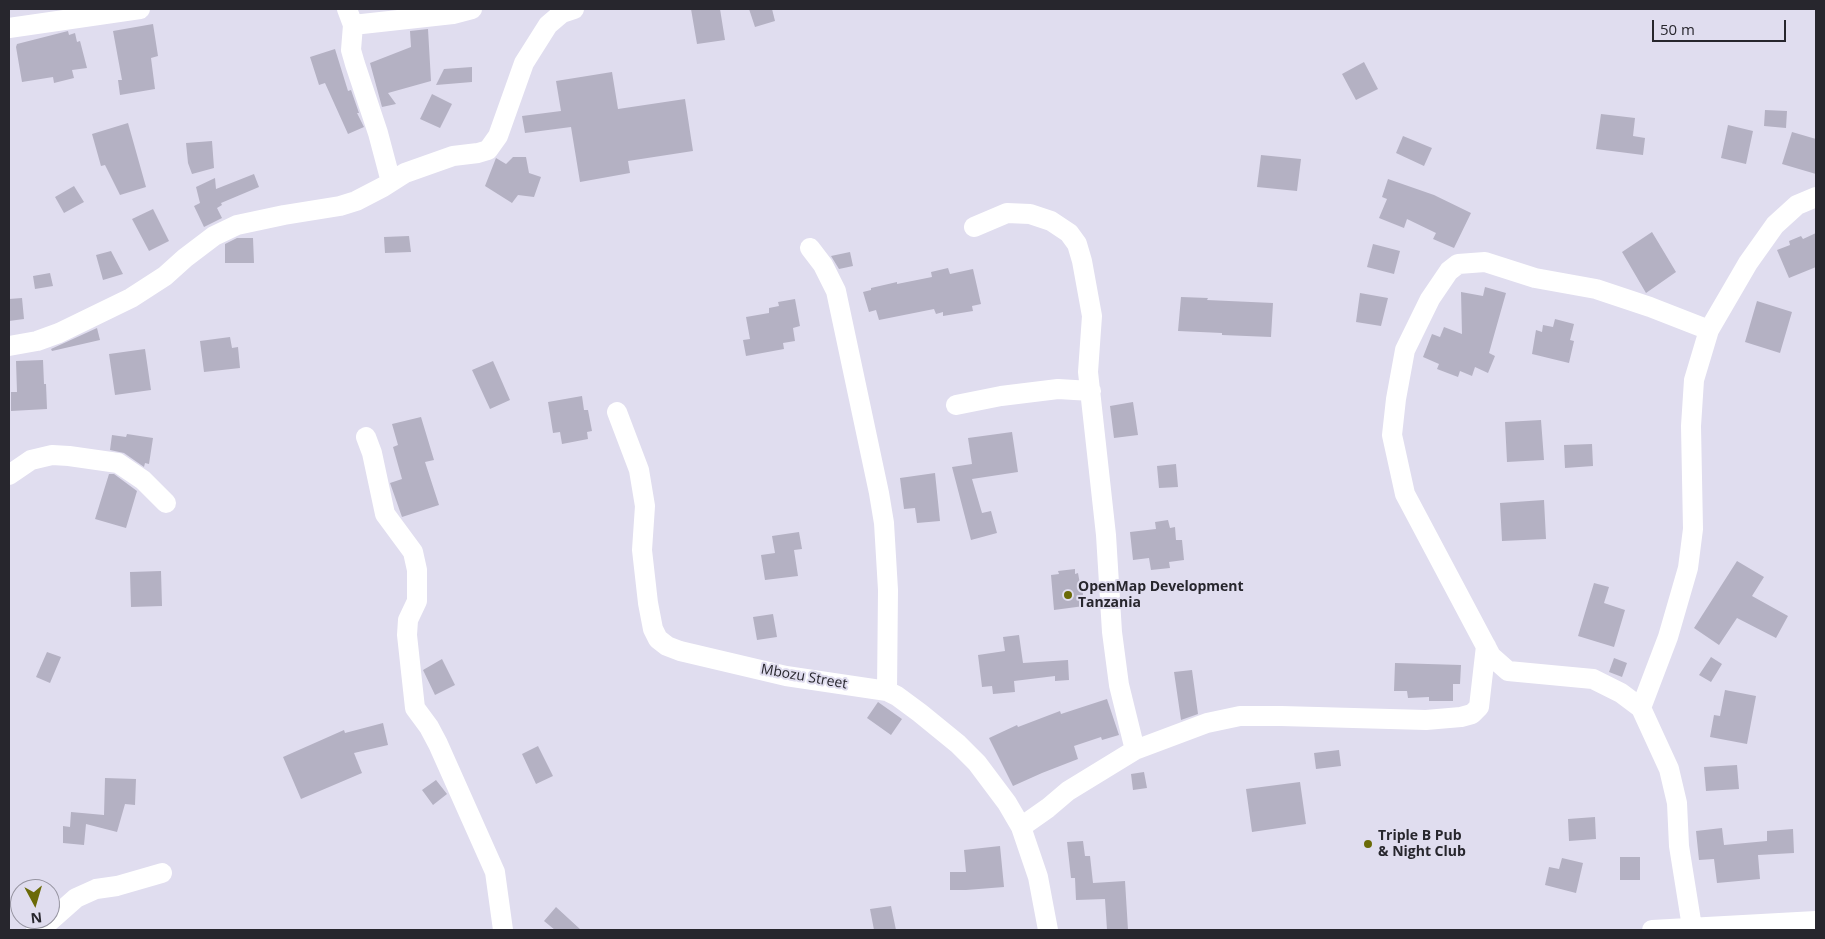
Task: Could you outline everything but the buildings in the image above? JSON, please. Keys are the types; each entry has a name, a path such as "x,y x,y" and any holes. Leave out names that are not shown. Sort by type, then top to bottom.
{"street":[{"path":"9,28 140,9"},
{"path":"391,182 378,133 354,64 350,17 452,14 472,9"},
{"path":"9,346 37,341 59,333 131,298 165,276 214,236 237,225 340,206 356,201 405,173 453,156 488,150 498,136 524,63 548,24 562,13 574,9"},
{"path":"1641,708 1668,637 1688,568 1693,530 1691,426 1694,380 1710,330 1748,263 1775,225 1797,205 1816,197"},
{"path":"974,227 1007,213 1030,214 1052,221 1069,233 1076,244 1082,261 1092,316 1088,372 1106,535 1112,632 1119,685 1135,750"},
{"path":"810,248 823,265 836,291 879,493 884,523 888,590 887,691"},
{"path":"1692,927 1679,846 1677,803 1669,769 1641,708 1621,693 1593,679 1508,671 1491,656 1406,494 1392,435 1405,350 1430,299 1449,271 1458,264 1485,262 1535,278 1596,289 1710,330"},
{"path":"956,405 1001,396 1058,390 1091,391"},
{"name":"Mbozu Street","path":"617,412 639,470 644,497 642,550 648,603 653,629 658,639 667,646 680,651 786,676 887,691 920,713 978,763 1007,802 1021,827 1038,877 1048,930"},
{"path":"366,437 372,453 385,514 413,552 418,570 417,601 408,620 407,634 415,708 438,744 495,872 503,930"},
{"path":"9,476 31,460 52,455 118,463 143,480 166,503"},
{"path":"1021,827 1068,791 1135,750 1207,723 1240,716 1426,720 1461,717 1472,714 1479,707 1486,646"},
{"path":"36,930 50,921 76,898 96,889 117,886 162,873"},
{"path":"1652,930 1816,921"}],"place":[{"name":"OpenMap Development Tanzania","path":"1068,595"},
{"name":"Triple B Pub & Night Club","path":"1368,844"}]}
